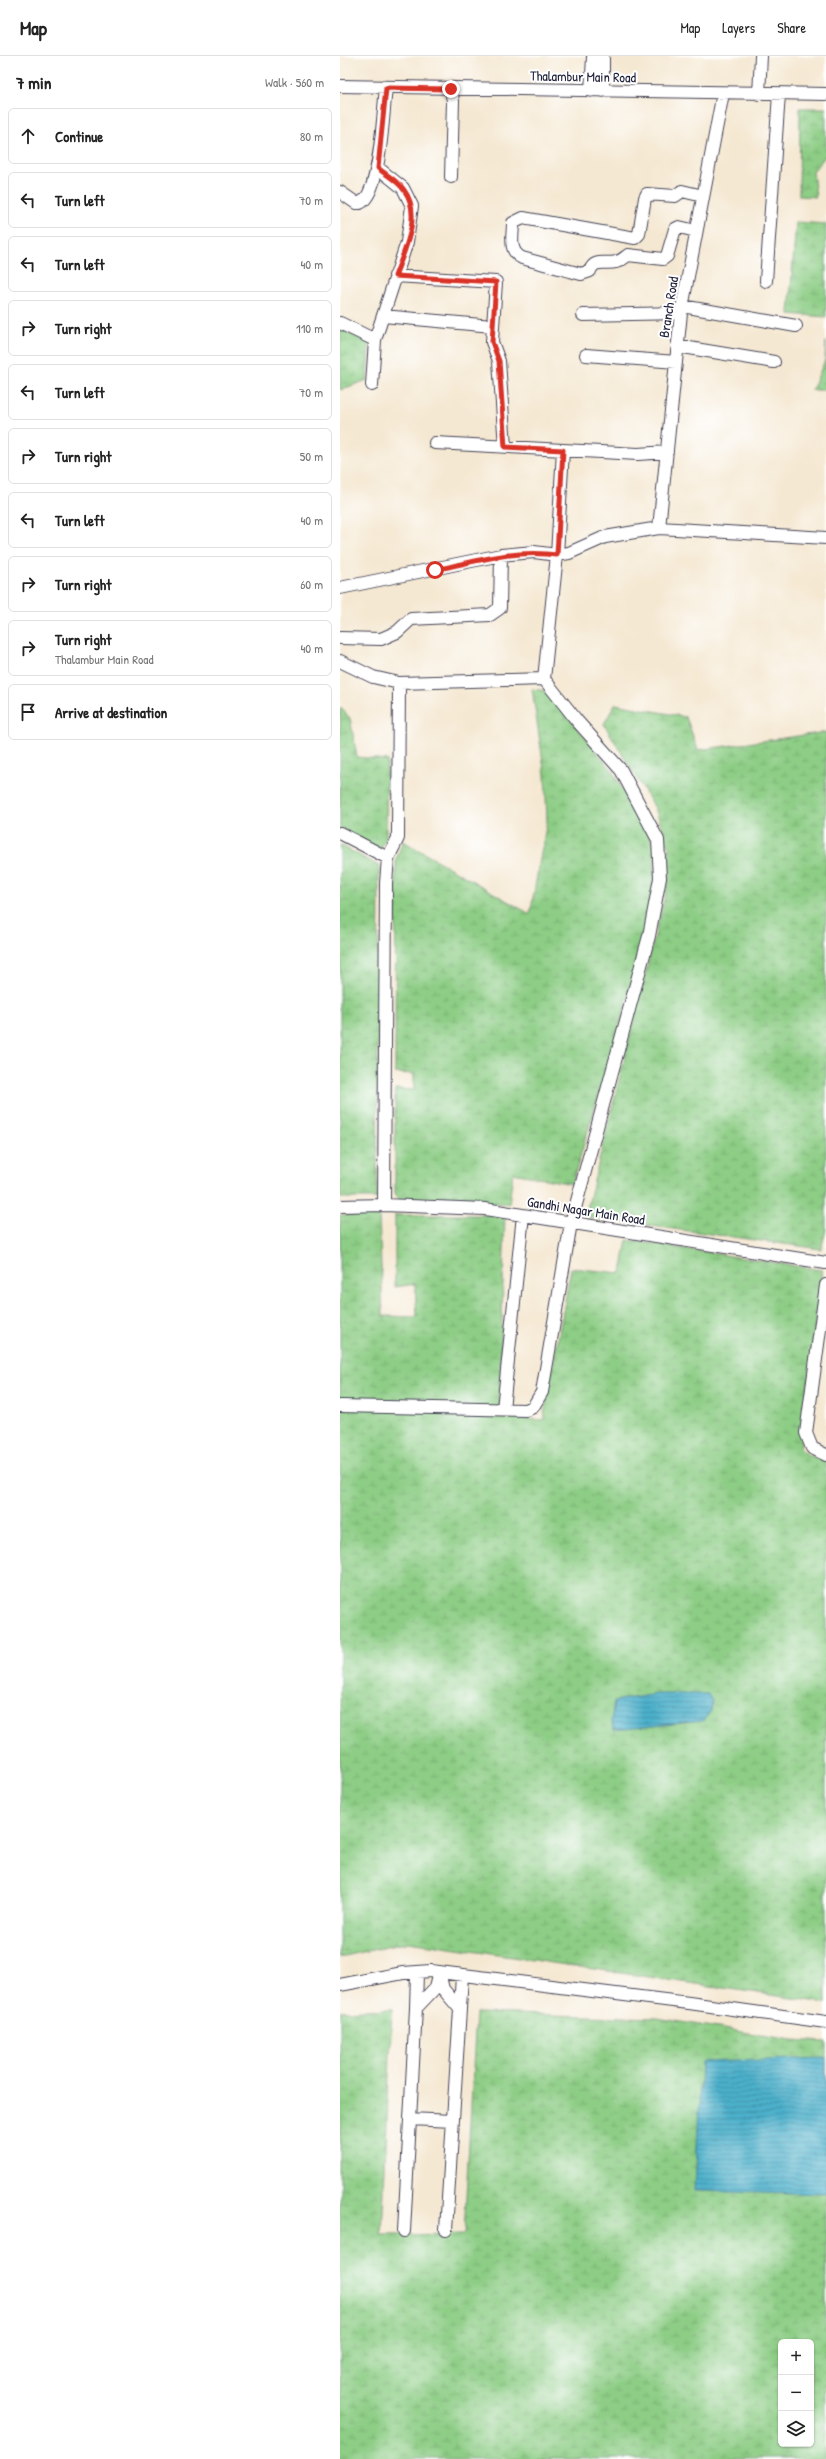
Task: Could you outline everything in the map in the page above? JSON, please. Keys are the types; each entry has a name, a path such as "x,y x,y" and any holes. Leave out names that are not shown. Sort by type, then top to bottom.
{"street":[{"path":"596,56 593,57 597,91"},
{"path":"597,91 603,58 600,56"},
{"path":"759,94 761,56"},
{"name":"Thalambur Main Road","path":"340,86 386,88 826,94"},
{"path":"340,192 356,203 364,202 378,168 386,88"},
{"path":"451,89 453,102 451,177"},
{"name":"Branch Road","path":"659,528 681,310 723,93"},
{"path":"766,280 779,94"},
{"path":"372,384 375,340 407,242 412,206 403,188 378,168"},
{"path":"696,231 679,227 675,229 667,256 663,259 628,255 616,262 597,262 592,266 590,271 581,274 515,255 512,249 513,223 523,218 630,238 639,234 647,194 675,196 682,191 703,196"},
{"path":"628,255 630,238"},
{"path":"395,276 496,282 492,342 499,361 505,447"},
{"path":"583,315 681,310 796,326"},
{"path":"383,316 492,326"},
{"path":"340,323 375,340"},
{"path":"677,346 774,362"},
{"path":"586,355 676,362"},
{"path":"435,443 638,454 667,452"},
{"path":"340,1406 526,1410 533,1407 542,1392 571,1223 650,936 660,878 658,840 621,770 578,722 544,679 557,555 563,450"},
{"path":"340,588 501,555 534,552 557,555 569,553 605,537 659,528 826,538"},
{"path":"340,638 381,638 397,632 411,619 490,615 500,608 501,555"},
{"path":"340,661 372,677 399,683 544,679"},
{"path":"384,1205 388,858 398,838 399,683"},
{"path":"340,833 388,858"},
{"name":"Gandhi Nagar Main Road","path":"340,1206 384,1205 485,1209 826,1263"},
{"path":"503,1409 523,1215"},
{"path":"826,1285 806,1433 812,1448 826,1455"},
{"path":"404,2231 417,1972"},
{"path":"340,1985 417,1972 439,1972 826,2022"},
{"path":"416,2008 435,1988 439,1972"},
{"path":"439,1972 443,1989 460,2009"},
{"path":"446,2230 462,1975"},
{"path":"410,2119 453,2121"}],"green space":[{"path":"800,108 826,108 826,155 813,172 816,197 799,196"},
{"path":"796,222 826,224 826,317 789,314"},
{"path":"340,329 369,343 367,380 340,390"},
{"path":"826,341 826,390 812,390 825,360"},
{"path":"532,689 547,691 611,769 655,846 654,880 646,937 572,1184 513,1173 509,1204 401,1200 397,1198 395,1193 395,1089 414,1090 414,1074 395,1073 396,860 403,841 530,914 547,821 545,775"},
{"path":"615,704 686,717 698,750 826,732 826,1230 821,1249 585,1217 668,883 669,848 655,808 604,724"},
{"path":"340,707 350,718 357,757 387,760 386,839 379,850 340,830"},
{"path":"340,845 379,866 377,1198 340,1198"},
{"path":"340,1215 379,1215 383,1316 417,1317 415,1284 395,1287 395,1215 505,1215 499,1417 543,1420 571,1268 621,1273 627,1240 822,1270 800,1448 809,1456 826,1460 826,2003 409,1942 340,1957"},
{"path":"392,2009 382,2235 464,2234 476,2013 657,2018 792,2040 826,2042 826,2459 340,2459 340,2011"}],"water":[{"path":"656,1694 708,1694 712,1701 711,1711 703,1721 614,1730 611,1721 614,1701"},
{"path":"826,2058 826,2194 695,2190 701,2062"}],"route":[{"path":"435,570 501,555 534,552 557,555 563,450 505,447 499,361 492,342 496,282 395,276 407,242 412,206 403,188 378,168 386,88 451,89"}]}
